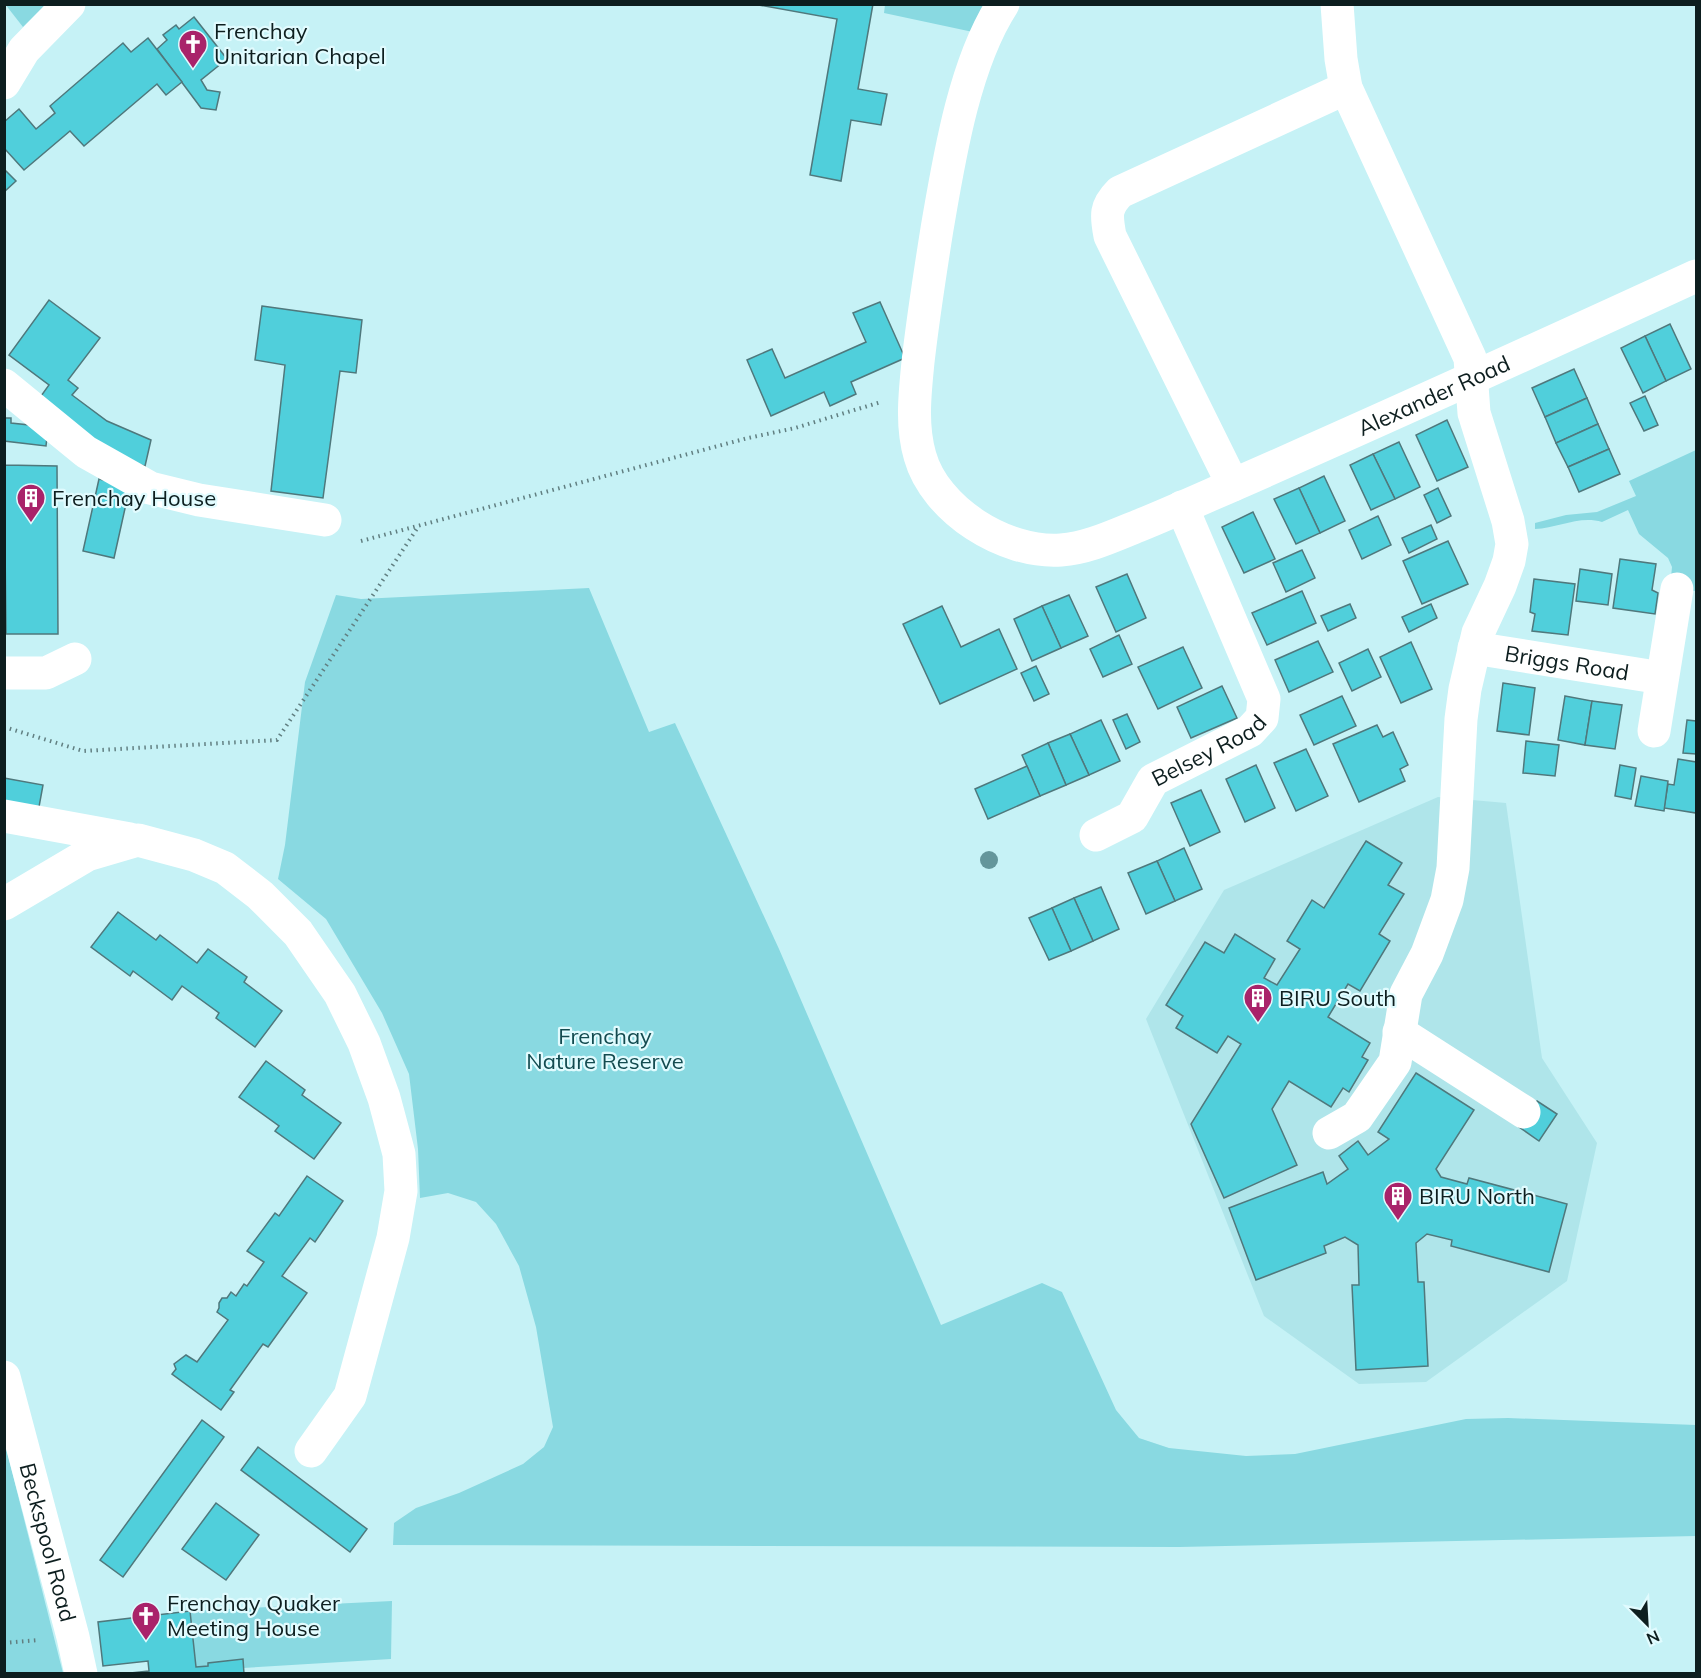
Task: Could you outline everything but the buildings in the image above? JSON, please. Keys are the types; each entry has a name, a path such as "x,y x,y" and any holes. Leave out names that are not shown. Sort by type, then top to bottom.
{"street":[{"path":"4,83 24,50 69,4"},
{"name":"Alexander Road","path":"1003,4 987,35 969,83 949,158 923,320 915,399 915,438 928,476 941,493 963,516 985,532 1008,543 1033,549 1060,550 1093,545 1470,380 1696,276"},
{"name":"Briggs Road","path":"1329,1133 1357,1117 1395,1062 1406,994 1427,954 1447,900 1453,868 1461,719 1465,689 1478,633 1500,586 1512,544 1508,521 1473,413 1470,358 1346,88 1341,59 1337,4"},
{"path":"1233,485 1110,236 1107,218 1110,202 1120,192 1346,88"},
{"path":"4,385 86,453 150,488 199,500 325,520"},
{"name":"Belsey Road","path":"1096,835 1131,817 1153,780 1250,731 1262,718 1264,699 1176,510"},
{"name":"Briggs Road","path":"1654,730 1677,589"},
{"name":"Briggs Road","path":"1474,648 1662,678"},
{"path":"4,673 46,673 75,659"},
{"path":"4,816 138,840 194,855 225,868 260,895 298,933 339,994 364,1043 384,1098 399,1154 401,1191 393,1238 350,1396 311,1451"},
{"path":"4,904 87,855 138,840"},
{"path":"1399,1032 1524,1112"},
{"name":"Beckspool Road","path":"4,1377 81,1674"}],"path":[{"path":"361,542 748,438 795,428 880,402 915,399"},
{"path":"4,727 83,751 277,740 418,527"}],"shaded area":[{"path":"1438,797 1506,803 1542,1058 1597,1143 1567,1281 1426,1382 1359,1384 1264,1316 1146,1019 1224,890"}],"green space":[{"path":"5,4 45,4 45,5 23,27"},
{"path":"885,5 1003,5 987,35 884,13"},
{"path":"1696,450 1695,591 1670,587 1672,567 1668,558 1639,534 1628,510 1602,522 1585,520 1535,529 1535,523 1566,515 1597,512 1636,496 1629,481"},
{"name":"Frenchay Nature Reserve","path":"589,588 649,732 675,723 779,949 941,1325 1042,1283 1062,1292 1116,1410 1139,1438 1169,1448 1246,1456 1295,1454 1466,1419 1508,1418 1696,1425 1696,1536 1179,1547 393,1545 394,1523 416,1508 459,1493 523,1464 544,1447 553,1427 536,1327 519,1266 496,1224 476,1202 448,1193 420,1198 418,1149 409,1074 382,1013 326,919 278,879 285,845 305,682 336,595 361,599"},
{"path":"5,1444 63,1673 5,1673"},
{"path":"392,1601 391,1659 243,1668 243,1659 208,1663 208,1666 196,1667 190,1611"}],"place":[{"name":"Frenchay Unitarian Chapel","path":"193,70"},
{"name":"Frenchay House","path":"31,524"},
{"name":"BIRU South","path":"1258,1024"},
{"name":"BIRU North","path":"1398,1222"},
{"name":"Frenchay Quaker Meeting House","path":"146,1642"}]}
